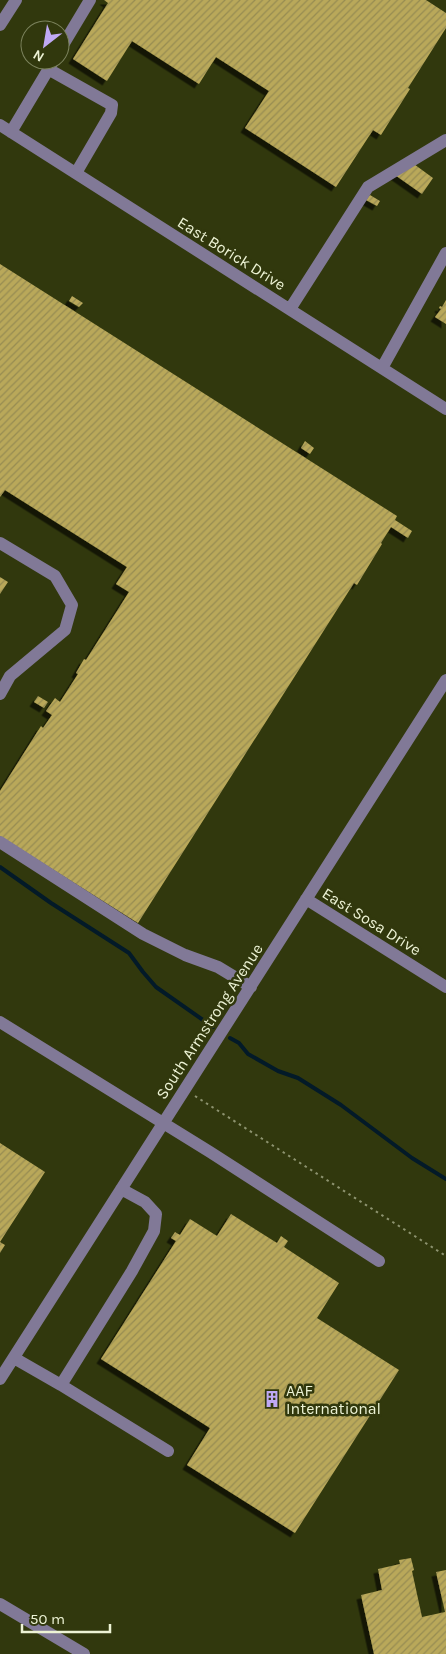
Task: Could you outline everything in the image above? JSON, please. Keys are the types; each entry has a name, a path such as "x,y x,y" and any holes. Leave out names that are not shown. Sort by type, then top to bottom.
{"street":[{"path":"0,25 16,0"},
{"path":"70,33 90,0"},
{"path":"5,128 47,70"},
{"path":"59,70 112,105 111,113 76,173"},
{"name":"East Borick Drive","path":"5,128 446,409"},
{"path":"290,309 368,187 446,140"},
{"path":"382,368 446,253"},
{"path":"0,543 55,576 72,605 66,630 10,676 0,694"},
{"name":"South Armstrong Avenue","path":"0,1379 446,680"},
{"path":"0,842 143,934 185,955 218,967 251,987"},
{"name":"East Sosa Drive","path":"306,899 446,987"},
{"path":"0,1022 163,1122 379,1261"},
{"path":"61,1385 132,1271 154,1231 156,1214 145,1202 121,1189"},
{"path":"14,1358 168,1451"},
{"path":"0,1604 84,1654"}],"path":[{"path":"185,1089 446,1256"}],"building":[{"path":"104,0 426,0 446,13 446,28 381,135 373,130 336,187 245,128 269,91 216,57 199,84 132,41 107,81 73,59 108,3"},
{"path":"407,159 433,178 422,194 395,175"},
{"path":"370,195 380,201 377,206 366,200"},
{"path":"0,264 397,516 395,520 412,531 408,538 391,527 357,585 354,583 138,923 0,836 0,791 41,726 43,728 52,715 46,711 55,698 60,702 78,674 76,673 84,659 86,660 129,592 116,584 127,567 5,490 0,497"},
{"path":"72,296 83,303 79,307 69,301"},
{"path":"446,300 446,324 435,317 441,309 439,308 440,306 442,307"},
{"path":"305,441 314,448 310,454 301,448"},
{"path":"0,577 8,582 0,594"},
{"path":"38,696 48,702 44,708 34,702"},
{"path":"0,1143 45,1172 0,1242"},
{"name":"AAF International","path":"231,1214 277,1243 281,1236 288,1241 284,1247 339,1283 317,1318 399,1370 295,1533 187,1465 210,1428 101,1359 176,1241 171,1238 175,1232 180,1235 190,1219 217,1236"},
{"path":"0,1242 5,1245 0,1253"},
{"path":"411,1558 422,1617 445,1612 436,1572 446,1570 446,1654 374,1654 361,1595 382,1590 378,1569 400,1564 399,1560"}],"waterway":[{"path":"0,867 51,903 129,953 156,987 213,1027"},
{"path":"230,1038 239,1043 248,1054 278,1071 298,1078 341,1105 412,1158 446,1179"}],"place":[{"name":"AAF International","path":"272,1399"}]}
